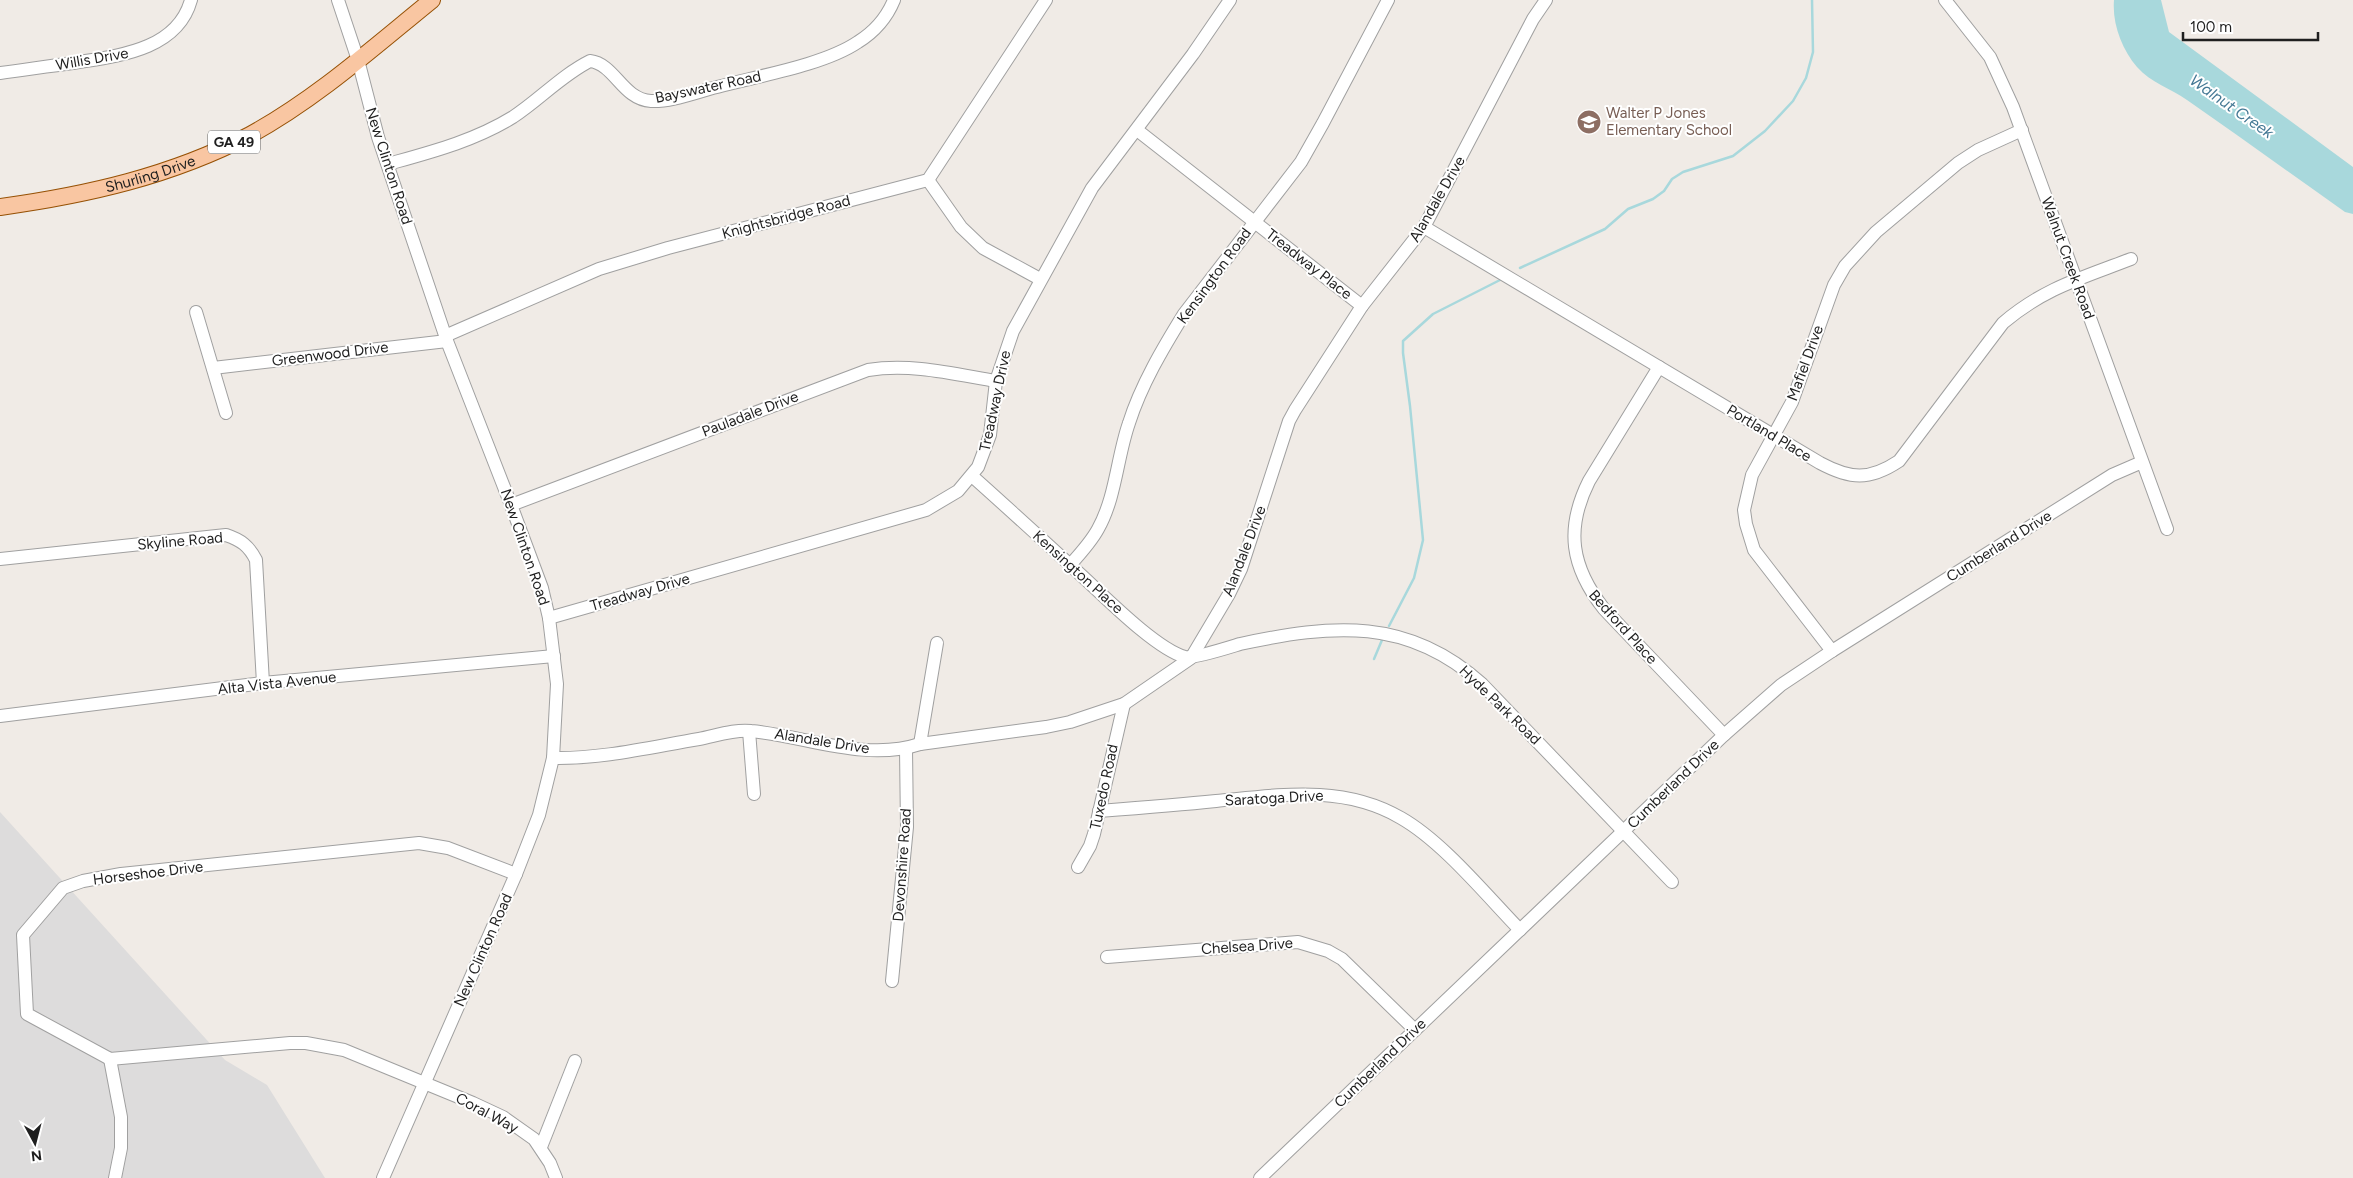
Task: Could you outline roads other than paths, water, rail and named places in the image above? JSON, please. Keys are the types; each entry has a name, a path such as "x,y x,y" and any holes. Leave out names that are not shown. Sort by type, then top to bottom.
{"main road":[{"name":"Shurling Drive","path":"0,207 118,186 171,170 222,148 273,121 312,95 432,0"}],"street":[{"name":"Willis Drive","path":"0,73 113,57 142,49 158,41 182,20 191,0"},
{"name":"New Clinton Road","path":"338,0 358,60 378,137 446,338 534,566 549,618 554,656 556,707 553,758 539,815 516,874 384,1178"},
{"name":"Bayswater Road","path":"388,164 454,145 512,118 581,65 590,61 599,62 628,93 638,98 651,101 674,98 767,74 837,53 856,44 870,34 890,12 894,0"},
{"path":"1040,279 983,248 961,228 928,180 1046,0"},
{"name":"Treadway Drive","path":"549,618 926,510 951,496 972,476 985,452 990,435 996,381 1012,331 1040,279 1092,188 1137,130 1230,0"},
{"name":"Kensington Road","path":"1070,565 1099,529 1108,508 1129,420 1168,340 1184,314 1301,162 1388,0"},
{"name":"Alandale Drive","path":"553,758 587,758 749,730 856,749 906,749 920,744 1070,722 1124,704 1190,658 1229,594 1240,569 1289,421 1362,306 1424,226 1533,19 1546,0"},
{"name":"Walnut Creek Road","path":"1945,0 1990,58 2002,80 2022,130 2167,529"},
{"name":"Treadway Place","path":"1137,130 1362,306"},
{"name":"Mafiel Drive","path":"1832,650 1765,567 1754,550 1746,524 1745,497 1752,475 1792,402 1834,286 1845,266 1876,232 1958,163 1978,150 2022,130"},
{"name":"Knightsbridge Road","path":"446,338 599,269 668,248 928,180"},
{"name":"Portland Place","path":"1424,226 1773,436 1840,474 1864,476 1886,470 1899,461 2003,323 2038,296 2132,259"},
{"path":"196,312 226,413"},
{"name":"Greenwood Drive","path":"213,368 446,338"},
{"name":"Pauladale Drive","path":"511,505 868,370 889,366 916,368 996,381"},
{"name":"Bedford Place","path":"1659,367 1589,481 1580,499 1576,512 1574,543 1579,567 1589,590 1604,609 1724,735"},
{"name":"Cumberland Drive","path":"1260,1178 1724,735 1781,685 1832,650 2112,475 2142,462"},
{"name":"Kensington Place","path":"972,476 1120,611 1173,652 1190,658"},
{"name":"Skyline Road","path":"0,559 226,536 240,540 251,550 256,560 263,683"},
{"name":"Hyde Park Road","path":"1190,658 1251,642 1324,631 1375,631 1419,643 1457,663 1482,684 1672,882"},
{"path":"920,744 937,643"},
{"name":"Alta Vista Avenue","path":"0,716 263,683 554,656"},
{"name":"Tuxedo Road","path":"1078,867 1090,846 1124,704"},
{"path":"749,730 754,794"},
{"name":"Devonshire Road","path":"892,981 907,826 906,749"},
{"name":"Saratoga Drive","path":"1099,812 1304,794 1346,797 1374,806 1418,829 1438,846 1520,930"},
{"name":"Horseshoe Drive","path":"110,1059 27,1014 23,935 63,888 84,881 121,874 419,843 448,848 516,874"},
{"name":"Chelsea Drive","path":"1107,957 1298,942 1328,951 1342,960 1415,1030"},
{"path":"114,1178 122,1148 121,1116 110,1059 306,1043 344,1050 425,1083"},
{"path":"541,1147 575,1061"},
{"name":"Coral Way","path":"425,1083 503,1117 541,1147 556,1178"}],"water":[{"name":"Walnut Creek","path":"2114,0 2161,0 2169,32 2353,167 2353,214 2345,212 2187,100 2142,73 2127,52 2119,36 2116,27"}],"waterway":[{"path":"1520,268 1605,229 1628,209 1653,199 1664,191 1672,179 1683,172 1733,156 1765,131 1793,101 1806,78 1813,52 1812,0"},
{"path":"1389,626 1414,578 1423,540 1403,341 1433,314 1500,280"},
{"path":"1374,659 1382,640"}],"place":[{"name":"Walter P Jones Elementary School","path":"1589,122"}]}
